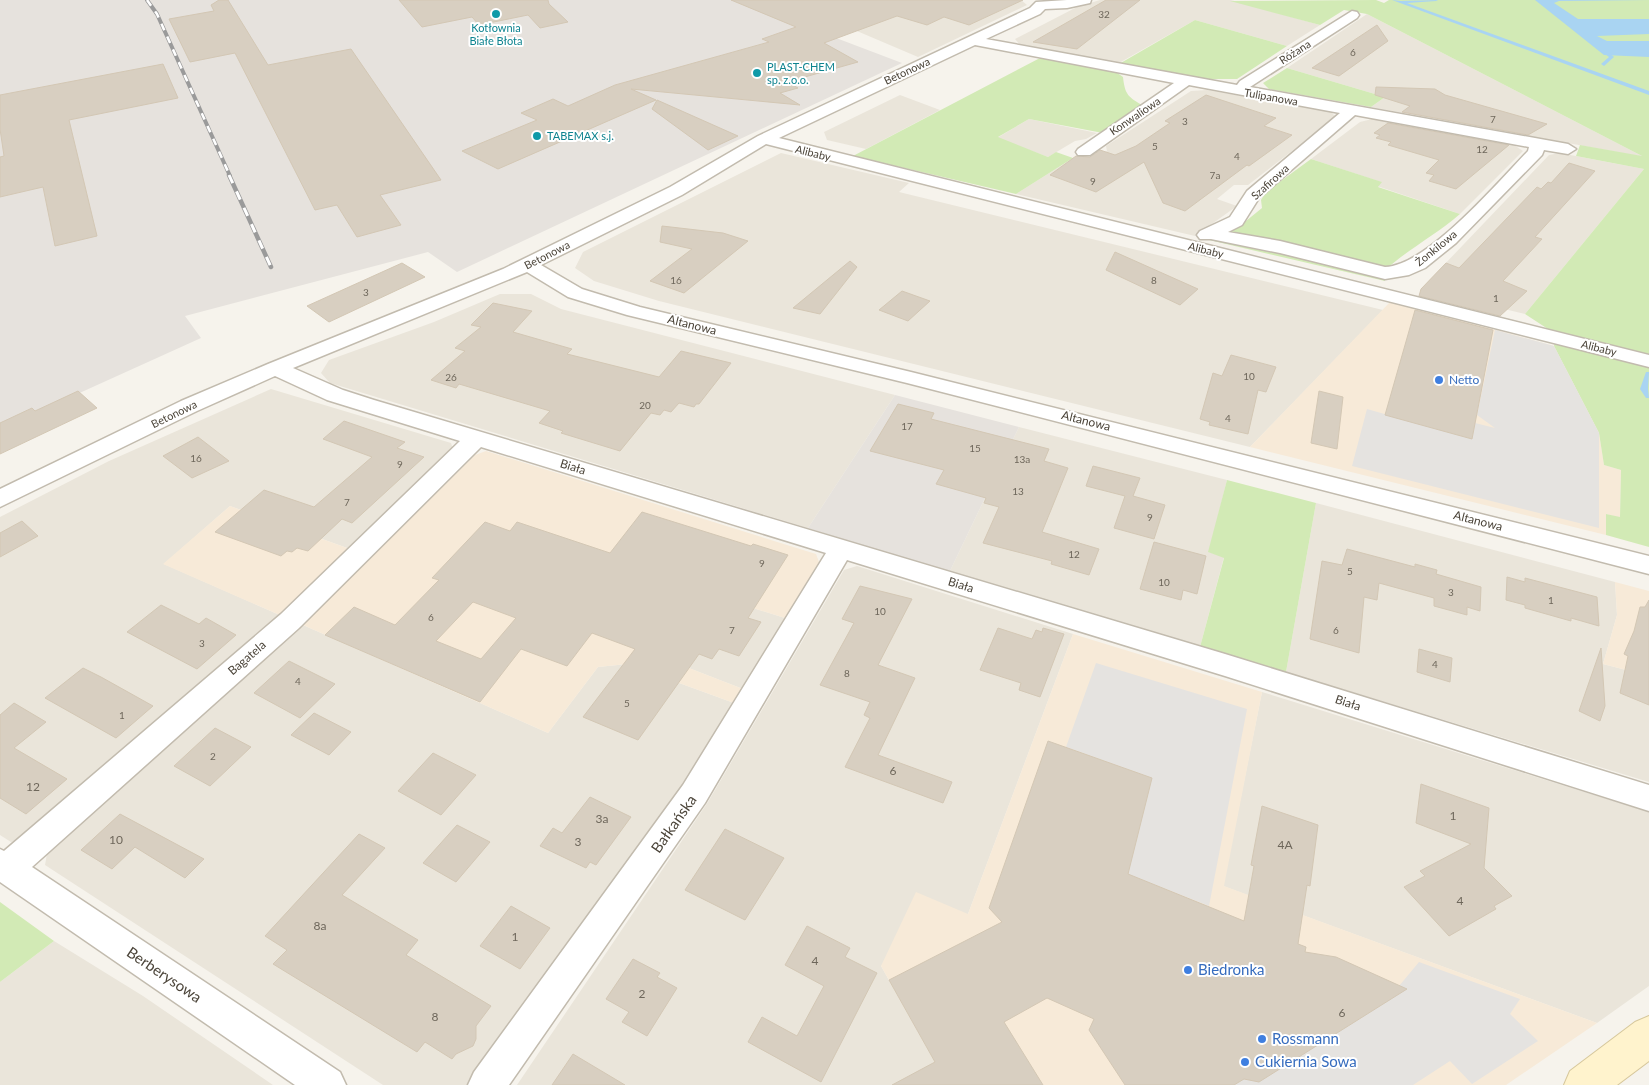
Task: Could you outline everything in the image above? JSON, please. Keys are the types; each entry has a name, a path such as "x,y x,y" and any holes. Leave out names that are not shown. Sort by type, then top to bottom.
{"main road":[{"path":"1584,1085 1649,1036"}],"street":[{"name":"Betonowa","path":"0,499 189,406 275,368 528,265 676,191 764,140 1035,11 1038,2 1067,4 1085,0"},
{"name":"Różana","path":"1240,91 1245,84 1352,15"},
{"name":"Tulipanowa","path":"974,40 989,45 1537,145 1568,149"},
{"name":"Konwaliowa","path":"1084,152 1186,81"},
{"name":"Szafirowa","path":"1188,246 1192,240 1212,234 1236,221 1253,195 1346,116 1349,111"},
{"name":"Alibaby","path":"764,140 1649,361"},
{"name":"Żonkilowa","path":"1212,234 1280,247 1385,273 1396,272 1417,265 1468,221 1536,152 1537,145"},
{"name":"Altanowa","path":"528,265 575,293 634,310 930,382 1649,565"},
{"name":"Biała","path":"275,368 335,395 1225,665 1649,798"},
{"name":"Bagatela","path":"4,866 290,620 477,438"},
{"name":"Bałkańska","path":"487,1085 694,794 841,549"},
{"name":"Berberysowa","path":"4,866 328,1085"}],"shaded area":[{"path":"0,0 785,0 815,30 902,63 457,272 428,252 185,316 201,338 0,429"},
{"path":"784,0 1021,0 1027,5 918,57"},
{"path":"1100,0 1231,0 1320,25 1287,46 1195,20 1119,63 1021,46 1015,39 1077,7"},
{"path":"1367,14 1644,157 1371,107 1385,97 1287,68"},
{"path":"1207,90 1331,112 1336,117 1248,185 1234,185 1217,199 1237,206 1195,236 1016,194 1073,158 1088,164 1107,151 1106,146 1191,91"},
{"path":"900,95 940,110 866,149 827,140 824,132"},
{"path":"1029,119 1097,133 1086,139 1075,141 1048,157 997,138"},
{"path":"1372,119 1514,145 1523,151 1460,214 1377,186 1381,182 1311,159 1360,122"},
{"path":"781,153 909,183 899,192 1383,310 1250,447 659,301 594,281 575,268 583,252"},
{"path":"1560,153 1644,169 1525,314 1421,289 1549,155"},
{"path":"500,294 531,294 561,309 895,395 808,528 330,383 321,373 329,360 434,322"},
{"path":"1391,301 1554,346 1599,433 1604,465 1621,470 1620,518 1606,514 1606,535 1250,447"},
{"path":"1495,330 1554,346 1599,433 1599,528 1352,466 1367,409 1472,439 1475,423 1495,428 1477,415"},
{"path":"271,389 451,443 453,449 350,549 230,506 164,564 282,616 26,839 11,842 0,835 0,517 109,461"},
{"path":"895,395 1019,427 949,573 808,528"},
{"path":"1019,427 1227,480 1209,552 1224,557 1200,647 949,573"},
{"path":"486,451 816,554 819,562 785,618 708,594 681,665 743,689 734,703 627,664 598,667 548,733 303,625 475,455"},
{"path":"1316,503 1615,582 1617,615 1603,664 1630,671 1649,679 1649,782 1286,672"},
{"path":"230,506 350,549 282,616 163,564"},
{"path":"857,566 1073,634 968,914 881,966 948,1085 517,1085 708,802 844,570"},
{"path":"1615,582 1649,591 1649,679 1630,671 1603,664 1617,615"},
{"path":"708,594 785,618 743,689 681,665"},
{"path":"303,625 548,733 598,667 627,664 734,703 681,791 469,1085 383,1085 45,865 47,854"},
{"path":"1073,634 1262,692 1224,886 1597,1023 1506,1085 948,1085 881,966 916,892 968,914"},
{"path":"1096,663 1247,709 1209,906 1128,874 1152,778 1066,747"},
{"path":"1262,692 1649,812 1649,986 1597,1023 1223,886"},
{"path":"54,941 143,996 273,1085 0,1085 0,982"},
{"path":"1419,962 1520,999 1510,1014 1538,1041 1472,1084 1450,1061 1413,1085 1234,1085 1244,1079 1259,1082 1285,1065 1284,1054 1300,1056 1400,993 1399,986"}],"green space":[{"path":"1376,0 1384,3 1389,0 1649,0 1649,356 1551,331 1525,314 1644,169 1576,156 1580,145 1642,156 1367,14 1344,10 1320,25 1230,1"},
{"path":"1195,20 1287,46 1237,79 1208,79 1119,64"},
{"path":"1040,58 1116,72 1123,77 1128,95 1144,106 1103,133 1029,119 998,137 1048,157 1056,152 1073,158 1016,194 853,156"},
{"path":"1287,68 1385,97 1371,107 1269,89 1263,83"},
{"path":"1311,159 1382,182 1378,187 1460,214 1384,271 1385,281 1209,240 1246,221 1262,208 1261,200 1266,192"},
{"path":"1555,341 1649,364 1649,547 1606,535 1606,514 1620,517 1621,470 1604,465 1599,433 1554,346"},
{"path":"1227,480 1316,503 1286,672 1200,647 1224,558 1208,552"},
{"path":"0,902 54,941 0,982"}],"water":[{"path":"1535,0 1649,0 1559,1 1554,3 1578,19 1649,19 1649,34 1597,36 1607,41 1649,41 1649,57 1604,55"}],"building":[{"path":"219,0 228,0 268,65 351,49 441,180 380,195 401,225 357,237 337,205 315,210 235,53 190,62 169,19 214,11 211,5"},
{"path":"399,0 548,0 549,4 568,22 540,28 528,15 479,25 472,17 422,27"},
{"path":"731,0 1023,0 969,25 944,17 927,25 897,16 824,43 858,62 787,82 798,88 780,93 800,105 631,89 656,100 498,169 462,151 537,120 521,113 553,99 568,106 615,85 769,42 762,39 796,27"},
{"path":"1106,0 1140,0 1077,49 1033,42"},
{"path":"1377,25 1388,41 1339,76 1312,68"},
{"path":"163,64 178,98 69,120 97,236 55,246 43,187 0,197 0,157 4,156 0,129 0,95"},
{"path":"1376,87 1435,89 1445,95 1547,124 1528,135 1402,112 1410,106 1375,95"},
{"path":"1206,95 1276,118 1264,126 1292,135 1249,166 1247,165 1185,211 1163,203 1144,162 1096,192 1050,175 1076,156 1090,157 1100,150 1115,155 1136,146 1170,123 1165,121"},
{"path":"657,100 738,136 708,150 652,109"},
{"path":"1388,123 1509,145 1456,189 1429,181 1434,175 1426,173 1439,160 1388,145 1391,142 1376,138 1380,135 1374,133"},
{"path":"1569,163 1595,171 1535,237 1542,239 1503,281 1527,291 1500,316 1419,296 1421,289 1446,263 1459,268 1537,187 1541,189 1548,182 1551,183"},
{"path":"662,226 723,233 748,241 684,293 650,281 692,249 660,242"},
{"path":"1115,252 1198,289 1180,305 1106,270"},
{"path":"850,261 857,267 820,314 793,308"},
{"path":"402,263 425,277 329,322 307,306"},
{"path":"902,291 930,301 908,321 879,310"},
{"path":"493,303 532,311 513,332 572,349 567,354 659,377 681,351 731,363 699,404 696,404 694,407 679,403 671,412 664,410 660,415 651,413 620,451 561,433 563,431 539,423 550,411 459,384 456,388 431,380 465,351 455,348 481,327 471,325"},
{"name":"Netto","path":"1415,310 1493,330 1472,439 1385,415"},
{"path":"1231,355 1276,367 1266,392 1258,390 1248,434 1209,425 1210,422 1200,419 1213,373 1222,376"},
{"path":"78,391 97,408 0,454 0,423 32,408 35,411"},
{"path":"1319,391 1343,397 1337,449 1311,443"},
{"path":"898,404 934,413 931,419 1049,449 1044,461 1068,468 1042,532 1099,549 1089,575 1051,564 1052,561 983,543 999,507 984,503 986,498 936,484 944,470 870,451"},
{"path":"344,421 405,442 397,448 424,457 352,523 342,519 308,551 297,548 292,552 287,551 281,556 215,532 264,490 314,507 372,457 323,439"},
{"path":"198,437 229,461 192,478 163,456"},
{"path":"1093,466 1140,478 1133,496 1165,505 1154,539 1114,528 1125,496 1086,486"},
{"path":"642,512 751,546 753,544 788,555 748,618 761,622 739,656 719,649 712,659 699,654 638,740 583,717 635,649 592,633 567,666 521,649 480,702 325,635 354,607 395,625 439,580 432,578 485,522 510,531 517,522 610,553","holes":["473,602 516,618 481,659 436,641"]},
{"path":"22,521 38,536 0,557 0,533"},
{"path":"1154,542 1206,556 1197,594 1183,590 1181,600 1140,589"},
{"path":"1347,549 1415,567 1415,564 1437,570 1436,574 1481,587 1480,611 1467,607 1467,615 1434,606 1434,598 1379,583 1377,600 1364,597 1359,653 1310,639 1322,561 1342,565"},
{"path":"1507,577 1525,582 1525,578 1597,597 1599,626 1571,618 1571,621 1525,608 1525,605 1506,600"},
{"path":"860,586 912,599 878,665 915,678 878,755 952,782 943,803 845,767 870,718 864,715 870,702 820,685 854,623 842,619"},
{"path":"1649,600 1649,705 1620,693 1628,656 1624,654 1634,631 1640,607 1645,607"},
{"path":"161,605 199,624 206,618 236,635 197,669 127,632"},
{"path":"998,628 1032,639 1036,630 1042,632 1043,628 1064,634 1040,697 1019,690 1021,683 980,670"},
{"path":"1601,648 1605,706 1600,721 1579,711"},
{"path":"1419,649 1452,658 1450,682 1417,672"},
{"path":"289,661 335,684 300,718 254,693"},
{"path":"83,668 153,706 116,738 45,698"},
{"path":"14,703 46,722 14,748 67,779 26,814 0,798 0,715"},
{"path":"314,713 351,732 329,755 291,735"},
{"path":"215,728 251,747 210,786 174,766"},
{"path":"1048,741 1152,778 1128,874 1244,921 1254,866 1251,865 1262,806 1318,825 1310,886 1307,885 1298,944 1306,947 1305,952 1336,957 1407,989 1259,1082 1244,1079 1234,1085 1125,1085 1089,1030 1094,1019 1047,998 1004,1022 1043,1085 892,1085 935,1062 889,980 1002,922 989,908"},
{"path":"433,753 476,775 441,815 398,791"},
{"path":"1421,784 1489,808 1484,868 1512,896 1494,906 1496,909 1449,936 1404,887 1425,876 1420,871 1471,844 1416,823"},
{"path":"590,797 631,817 596,865 590,862 586,868 540,846 553,828 562,833"},
{"path":"120,814 204,859 185,878 135,847 112,869 81,850"},
{"path":"457,825 490,842 456,882 423,863"},
{"path":"725,829 784,858 745,920 685,890"},
{"path":"359,834 385,848 342,895 418,940 406,955 491,1006 476,1026 476,1039 473,1046 456,1054 452,1059 425,1042 417,1052 273,964 287,950 265,936"},
{"path":"511,906 550,928 520,969 480,946"},
{"path":"807,926 850,948 845,957 877,973 821,1082 748,1042 762,1017 797,1036 824,986 785,965"},
{"path":"633,959 660,973 657,977 677,988 647,1036 622,1022 629,1012 606,999"},
{"path":"573,1054 625,1085 552,1085"}],"waterway":[{"path":"1394,0 1649,93"},
{"path":"1403,2 1436,0"},
{"path":"1603,50 1612,57 1604,64"},
{"path":"1649,374 1644,389 1649,396"}],"railway":[{"path":"147,0 157,14 230,176"},
{"path":"229,175 271,267"}],"place":[{"name":"Kotłownia Białe Błota","path":"496,14"},
{"name":"PLAST-CHEM sp. z.o.o.","path":"757,73"},
{"name":"TABEMAX s.j.","path":"537,136"},
{"name":"Netto","path":"1439,380"},
{"name":"Biedronka","path":"1188,970"},
{"name":"Rossmann","path":"1262,1039"},
{"name":"Cukiernia Sowa","path":"1245,1062"}]}
